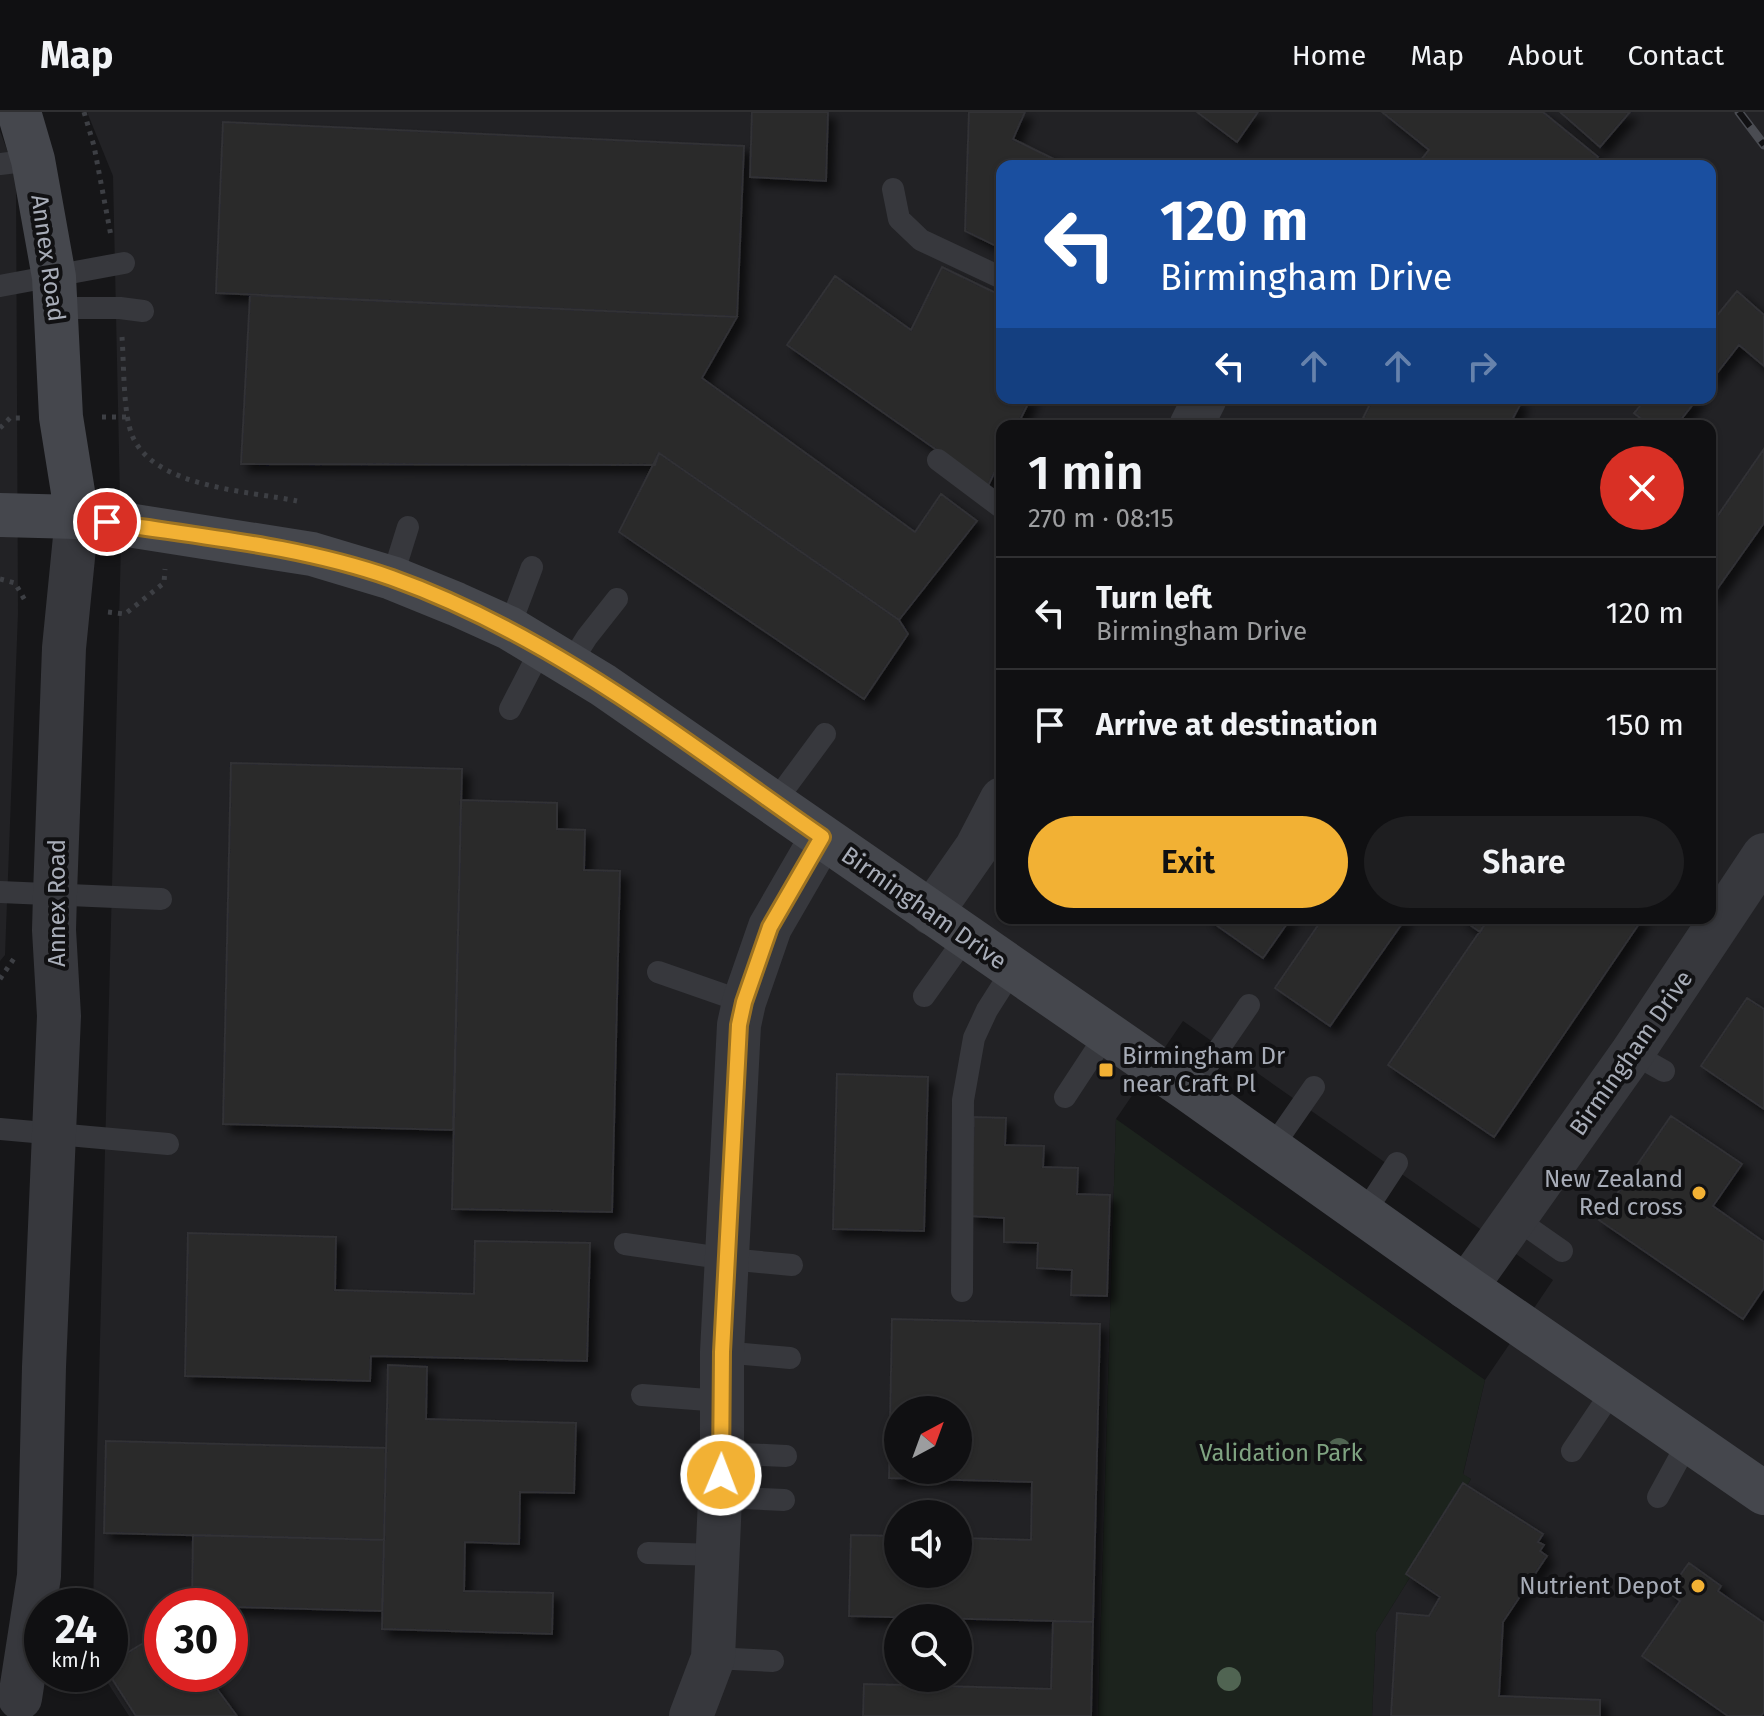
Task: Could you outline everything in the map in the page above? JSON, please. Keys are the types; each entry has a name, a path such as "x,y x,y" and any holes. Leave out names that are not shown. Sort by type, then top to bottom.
{"main road":[{"name":"Annex Road","path":"19,112 16,162 56,293 61,417 77,517"},
{"name":"Birmingham Drive","path":"0,515 77,517 312,554 392,578 540,646 1107,1033 1764,1493"}],"street":[{"name":"Annex Road","path":"20,1698 39,1576 59,1016 55,894 64,648 77,517"},
{"path":"949,925 977,847 996,811"},
{"path":"691,1716 713,1658 722,1453 722,1352 739,1025 770,927 822,837"},
{"name":"Birmingham Drive","path":"1466,1287 1515,1218 1648,1062 1764,855"}],"lane":[{"path":"893,189 899,219 921,240 996,275"},
{"path":"56,293 124,263"},
{"path":"0,286 56,293 143,311"},
{"path":"938,460 996,504"},
{"path":"392,578 408,527"},
{"path":"510,709 540,646 532,567"},
{"path":"540,646 587,637 617,599"},
{"path":"774,803 825,734"},
{"path":"0,892 161,899"},
{"path":"924,996 949,925"},
{"path":"962,1291 963,1100 974,1038 987,1010 1013,969"},
{"path":"658,972 744,1002"},
{"path":"1190,1091 1249,1005"},
{"path":"1065,1097 1107,1033"},
{"path":"1271,1149 1314,1087"},
{"path":"0,1129 168,1144"},
{"path":"1363,1215 1397,1163"},
{"path":"1515,1218 1562,1251"},
{"path":"625,1244 792,1265"},
{"path":"722,1352 790,1358"},
{"path":"1572,1451 1613,1390"},
{"path":"642,1395 721,1401"},
{"path":"1658,1497 1688,1442"},
{"path":"722,1453 786,1456"},
{"path":"720,1497 784,1500"},
{"path":"648,1553 718,1555"},
{"path":"713,1658 773,1661"}],"path":[{"path":"0,428 10,418"},
{"path":"172,473 193,481 297,501"},
{"path":"0,579 15,583 27,603"},
{"path":"125,614 164,583"}],"shaded area":[{"path":"87,112 1764,112 1764,1716 1372,1716 1376,1632 1471,1479 1463,1475 1485,1380 1553,1280 1183,1021 1116,1119 1098,1716 129,1716 114,1692 128,1692 128,1588 93,1588 121,545 113,176"},
{"path":"0,131 16,174 18,613 5,955 0,961"}],"green space":[{"name":"Validation Park","path":"1116,1119 1485,1380 1463,1474 1471,1479 1376,1632 1372,1716 1098,1716"}],"building":[{"path":"752,112 828,112 826,181 750,177"},
{"path":"969,112 1025,112 1013,139 1056,160 996,160 996,246 965,231"},
{"path":"1197,112 1258,112 1237,142"},
{"path":"1382,112 1543,112 1598,157 1596,160 1421,160 1429,150"},
{"path":"1560,112 1630,112 1600,147"},
{"path":"223,122 744,146 737,317 216,293"},
{"path":"942,267 996,293 996,404 1028,404 1020,420 996,420 996,469 988,486 787,345 835,276 911,330"},
{"path":"1737,291 1764,315 1764,366 1739,345 1716,374 1716,317"},
{"path":"250,295 737,317 702,378 915,532 941,494 977,521 899,620 659,453 655,465 241,464"},
{"path":"1370,404 1520,404 1512,420 1363,418"},
{"path":"1642,404 1693,404 1681,420 1643,420 1634,413"},
{"path":"1764,449 1764,523 1716,591 1716,518"},
{"path":"659,453 899,620 908,634 864,699 619,532"},
{"path":"231,763 462,769 453,1130 223,1124"},
{"path":"461,800 557,803 557,829 585,830 584,870 620,871 612,1212 452,1209"},
{"path":"1215,924 1287,924 1263,958"},
{"path":"1319,924 1402,924 1330,1026 1275,988"},
{"path":"1469,924 1485,924 1480,932"},
{"path":"1485,924 1639,924 1494,1137 1388,1065"},
{"path":"1747,998 1764,1009 1764,1109 1701,1066"},
{"path":"837,1074 928,1077 924,1231 833,1229"},
{"path":"1671,1116 1742,1164 1713,1206 1764,1242 1764,1288 1743,1319 1599,1220"},
{"path":"974,1117 1006,1118 1005,1145 1044,1146 1043,1167 1078,1168 1077,1194 1110,1195 1107,1296 1071,1295 1072,1270 1037,1268 1038,1243 1004,1242 1004,1218 970,1216"},
{"path":"188,1233 336,1237 335,1290 474,1294 475,1241 590,1243 587,1361 371,1356 370,1381 185,1376"},
{"path":"892,1319 1100,1324 1093,1622 972,1619 972,1604 884,1604 884,1617 849,1616 851,1535 884,1536 884,1588 972,1588 972,1538 1031,1540 1032,1482 972,1480 972,1396 891,1396"},
{"path":"388,1365 427,1367 426,1419 576,1423 574,1493 520,1492 519,1544 465,1542 464,1591 553,1593 552,1634 382,1629"},
{"path":"106,1441 386,1448 384,1540 104,1533"},
{"path":"1463,1483 1543,1534 1538,1542 1544,1545 1540,1551 1547,1556 1503,1622 1499,1696 1600,1700 1600,1716 1391,1716 1397,1613 1429,1616 1440,1597 1406,1574"},
{"path":"193,1535 384,1540 382,1611 248,1607 248,1588 192,1588"},
{"path":"1689,1563 1721,1586 1718,1591 1764,1623 1764,1712 1761,1716 1728,1716 1642,1656 1680,1601 1668,1592"},
{"path":"1053,1621 1093,1622 1091,1716 863,1716 864,1684 884,1685 884,1692 972,1692 972,1687 1051,1689"},
{"path":"144,1643 144,1692 219,1692 237,1716 136,1716 121,1692 128,1692 128,1652"}],"railway":[{"path":"1739,112 1764,145"}],"place":[{"name":"Birmingham Dr near Craft Pl","path":"1106,1070"},
{"name":"New Zealand Red cross","path":"1699,1193"},
{"name":"Nutrient Depot","path":"1698,1586"}],"route":[{"path":"107,522 312,554 392,578 456,604 509,628 603,685 822,837 770,927 739,1025 722,1352 721,1475"}]}
